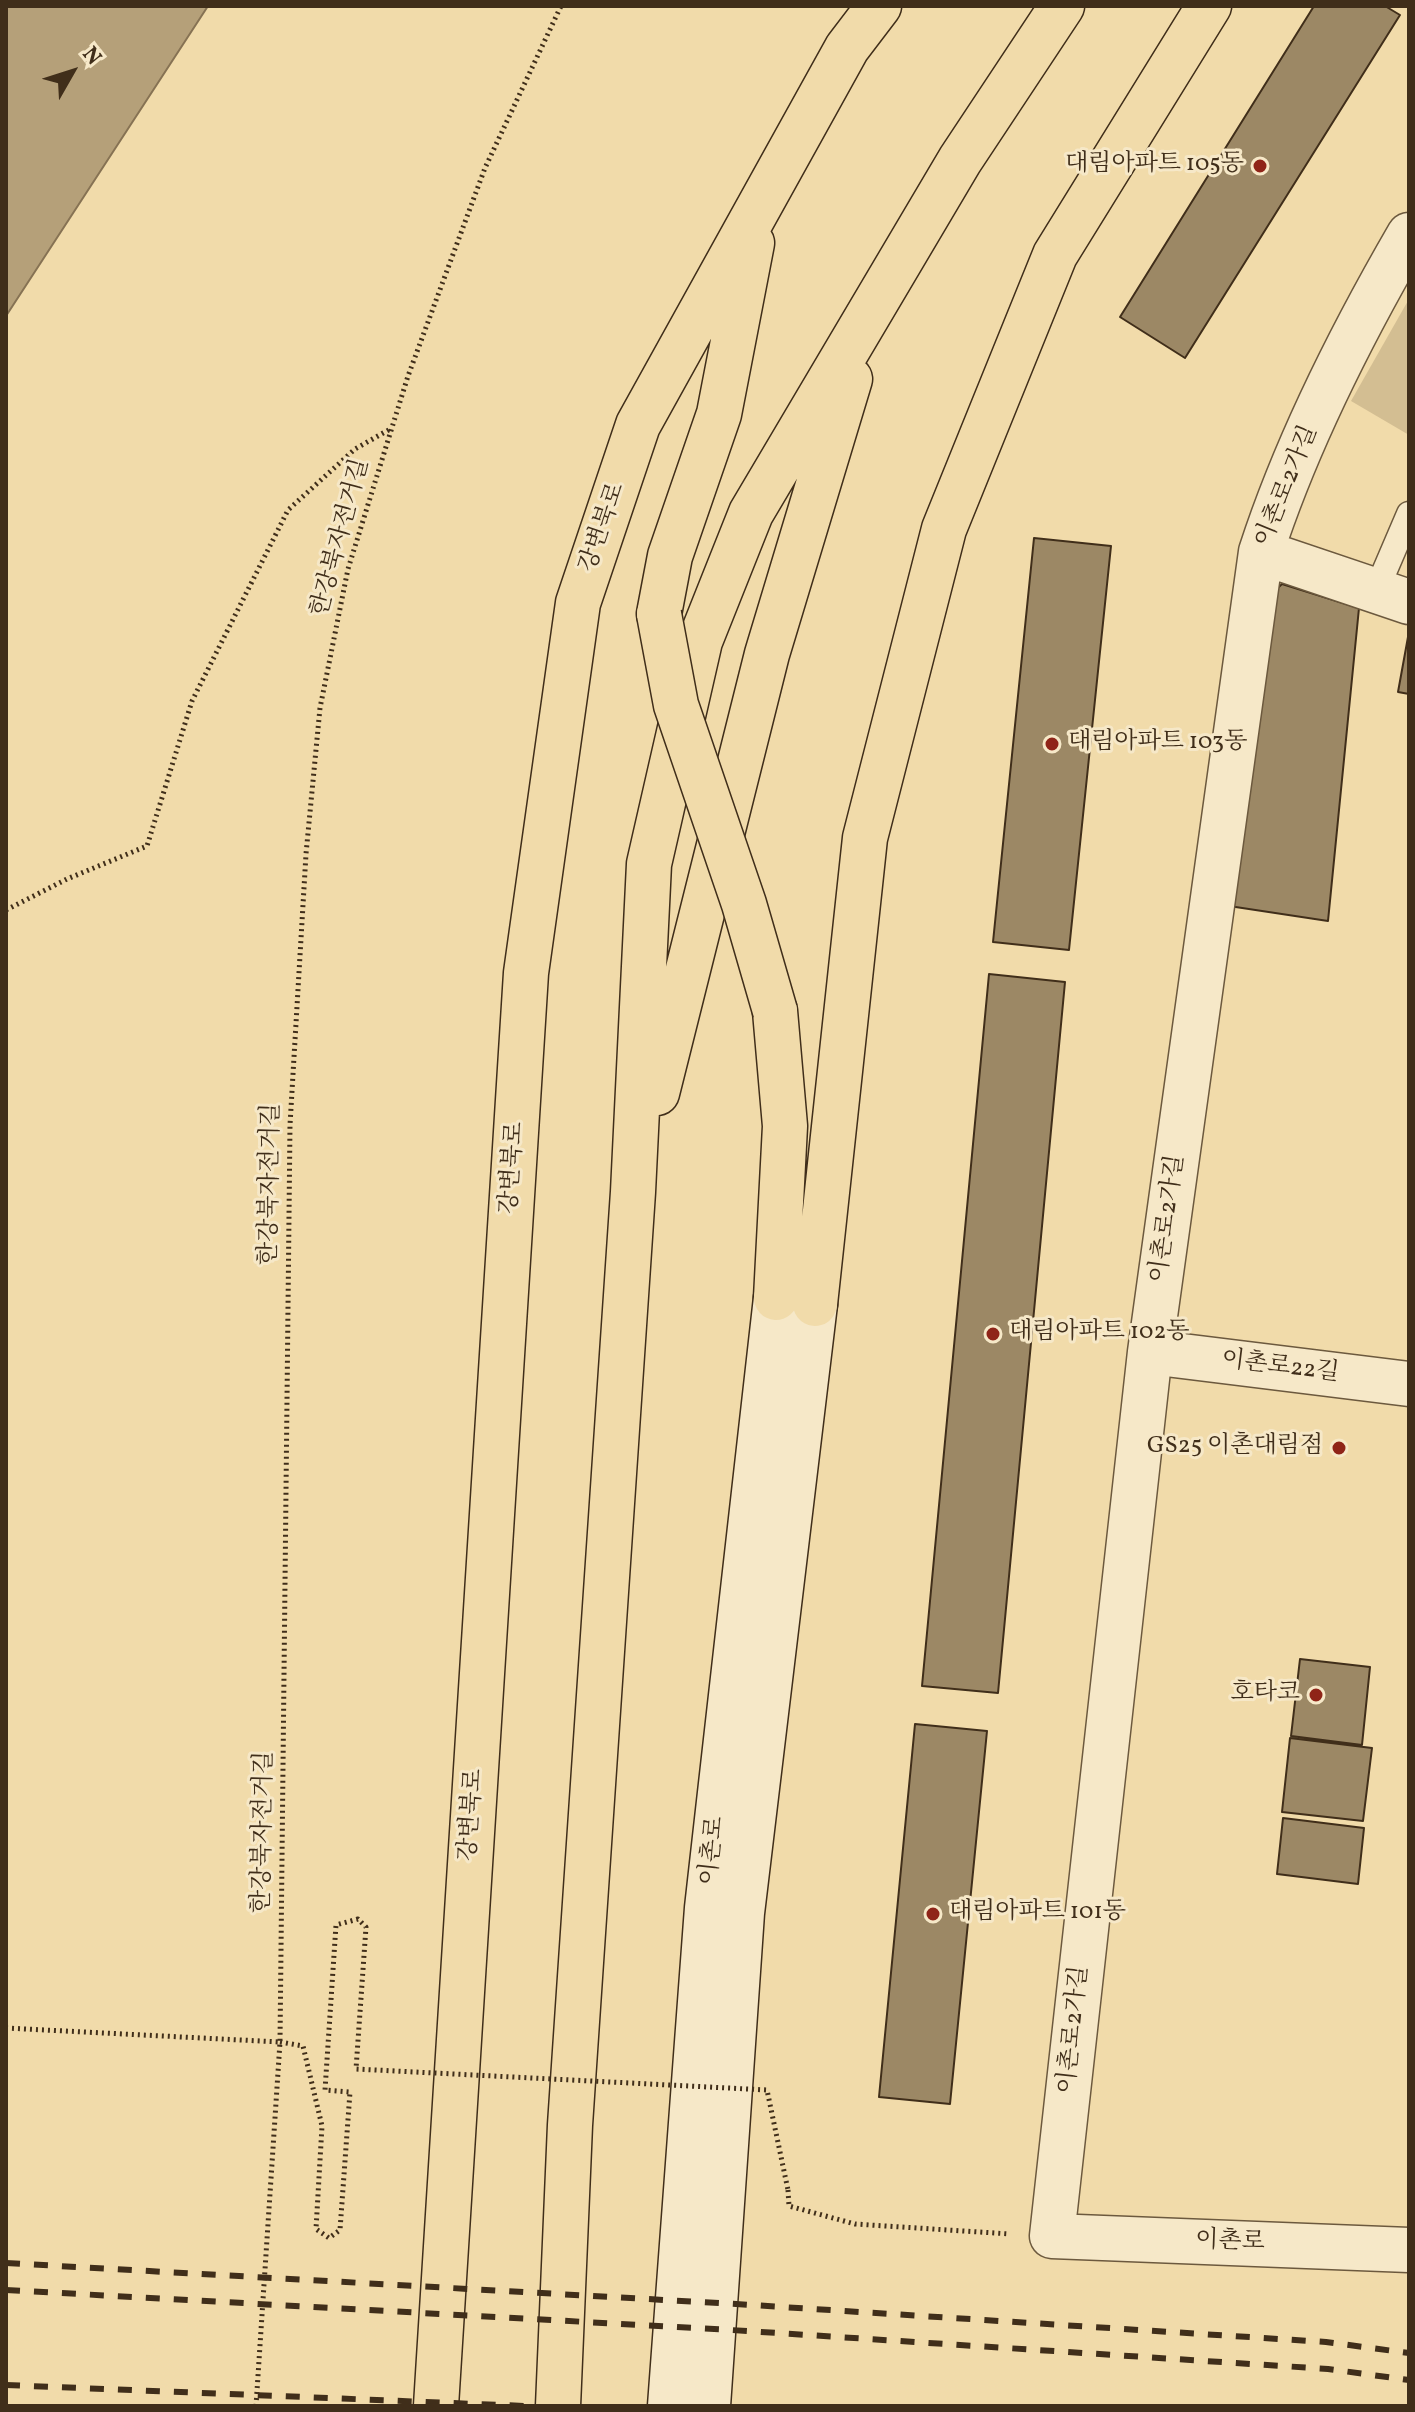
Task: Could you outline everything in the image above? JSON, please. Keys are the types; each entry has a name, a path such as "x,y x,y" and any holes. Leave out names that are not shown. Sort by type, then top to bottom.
{"highway":[{"name":"강변북로","path":"436,2406 526,973 578,603 638,425 847,48 879,6"},
{"path":"558,2406 570,2125 633,1192 649,864 700,641 751,513 960,160 1062,6"},
{"path":"795,1301 865,838 944,529 1055,255 1209,6"},
{"path":"760,202 719,414 670,556 659,614 676,705 744,904 775,1011 795,1301"},
{"path":"633,1192 767,654 870,314"}],"street":[{"name":"이촌로2가길","path":"1052,2236 1150,1352 1261,552 1276,503 1359,322 1409,235"},
{"path":"1261,552 1392,596"},
{"name":"이촌로","path":"670,2406 707,1908 795,1301"},
{"name":"이촌로","path":"708,2406 742,1913 795,1301"},
{"name":"이촌로22길","path":"1150,1352 1409,1384"},
{"name":"이촌로","path":"1052,2236 1409,2249"}],"lane":[{"path":"1392,596 1409,514"}],"path":[{"name":"한강북자전거길","path":"256,2406 280,2042 290,1125 306,854 320,708 348,569 408,376 485,168 561,6"},
{"path":"6,910 67,879 147,846 192,701 288,510 355,449 392,428"},
{"path":"6,2028 280,2042 303,2046 322,2126 316,2229 329,2238 340,2230 350,2092 325,2090 336,1925 358,1919 366,1927 356,2069 767,2090 789,2206 855,2224 1052,2236"}],"shaded area":[{"path":"6,6 208,6 6,316"},
{"path":"1409,299 1409,435 1351,401"}],"building":[{"name":"대림아파트 105동","path":"1314,6 1385,6 1400,15 1185,358 1120,317"},
{"name":"대림아파트 103동","path":"1034,538 1111,546 1069,950 993,942"},
{"path":"1282,584 1359,608 1328,921 1229,906 1261,604"},
{"path":"1409,637 1409,694 1398,692"},
{"name":"대림아파트 102동","path":"989,974 1065,982 998,1693 922,1686"},
{"path":"1300,1659 1370,1667 1362,1745 1291,1736"},
{"name":"대림아파트 101동","path":"915,1724 987,1731 950,2104 879,2097"},
{"path":"1290,1738 1372,1748 1363,1821 1282,1812"},
{"path":"1283,1818 1364,1828 1358,1884 1277,1874"}],"railway":[{"path":"6,2263 736,2304 1326,2342 1409,2353"},
{"path":"6,2290 731,2330 1328,2369 1409,2380"},
{"path":"6,2385 526,2406"}],"place":[{"name":"대림아파트 105동","path":"1260,166"},
{"name":"대림아파트 103동","path":"1052,744"},
{"name":"대림아파트 102동","path":"993,1334"},
{"name":"GS25 이촌대림점","path":"1339,1448"},
{"name":"호타코","path":"1316,1695"},
{"name":"대림아파트 101동","path":"933,1914"}]}
